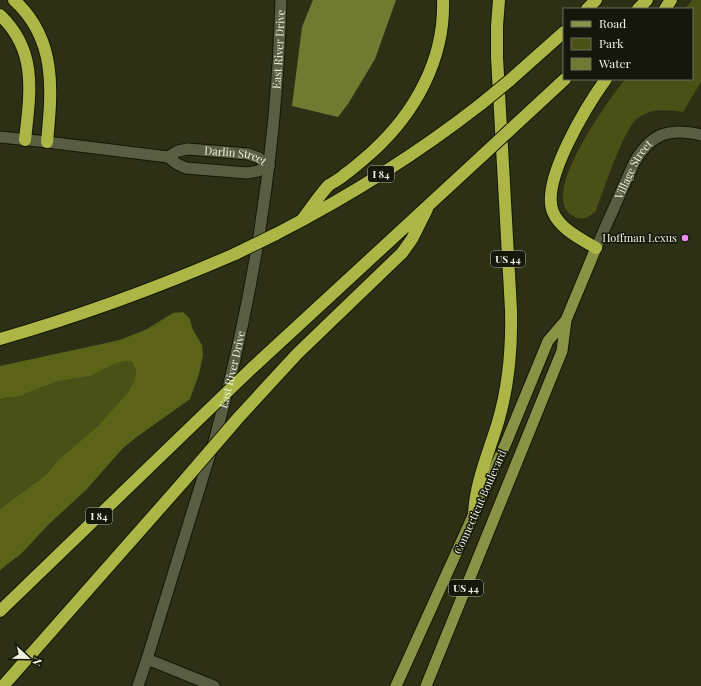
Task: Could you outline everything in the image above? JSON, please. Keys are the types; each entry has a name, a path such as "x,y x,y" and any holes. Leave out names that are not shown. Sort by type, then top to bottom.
{"highway":[{"path":"14,0 36,28 47,54 51,97 47,142"},
{"path":"301,221 329,186 361,162 387,138 402,121 413,105 426,80 437,53 442,25 443,0"},
{"name":"US 44","path":"474,515 479,485 505,395 510,363 511,310 497,46 499,0"},
{"path":"588,8 596,0"},
{"path":"639,8 646,0"},
{"path":"0,15 12,28 19,39 28,66 30,88 25,140"},
{"name":"I 84","path":"2,338 62,320 126,298 235,254 301,221 361,187 481,104 563,33"},
{"name":"I 84","path":"0,612 251,369 564,80"},
{"path":"596,248 572,233 560,223 552,211 551,200 553,183 565,152 583,115 605,80"},
{"path":"3,686 239,417 297,354 400,256 412,239 428,206"}],"main road":[{"name":"Connecticut Boulevard","path":"426,686 562,351 566,320 596,248"},
{"name":"Connecticut Boulevard","path":"396,686 506,443 548,341 566,320"}],"street":[{"name":"East River Drive","path":"138,686 191,518 225,402 243,318 269,166 277,78 281,0"},
{"name":"Village Street","path":"596,248 631,169 647,144 658,136 672,132 701,135"},
{"name":"Darlin Street","path":"0,137 168,157 177,164 186,168 247,173 258,171 269,166 259,158 248,154 188,149 178,151 168,157"},
{"path":"147,659 214,686"}],"green space":[{"path":"692,0 701,0 701,82 683,112 666,110 654,111 643,115 632,124 620,146 596,211 586,218 581,219 575,217 565,207 563,191 569,171 579,149 592,127 624,80 693,80 693,8 686,8"},
{"path":"127,361 132,362 136,370 135,379 128,392 98,426 58,460 46,475 0,509 0,400 7,397 17,397 58,381 91,376 117,363"}],"shaded area":[{"path":"183,312 190,319 192,328 202,345 203,355 199,374 190,399 123,448 86,490 49,524 22,553 0,570 0,509 46,475 58,460 98,426 128,392 135,379 136,370 132,362 127,361 117,363 91,376 58,381 17,397 7,397 0,400 0,366 120,340 147,329 173,313"}],"water":[{"path":"313,0 396,0 375,59 348,104 338,117 292,106 302,27"}],"place":[{"name":"Hoffman Lexus","path":"685,238"}]}
